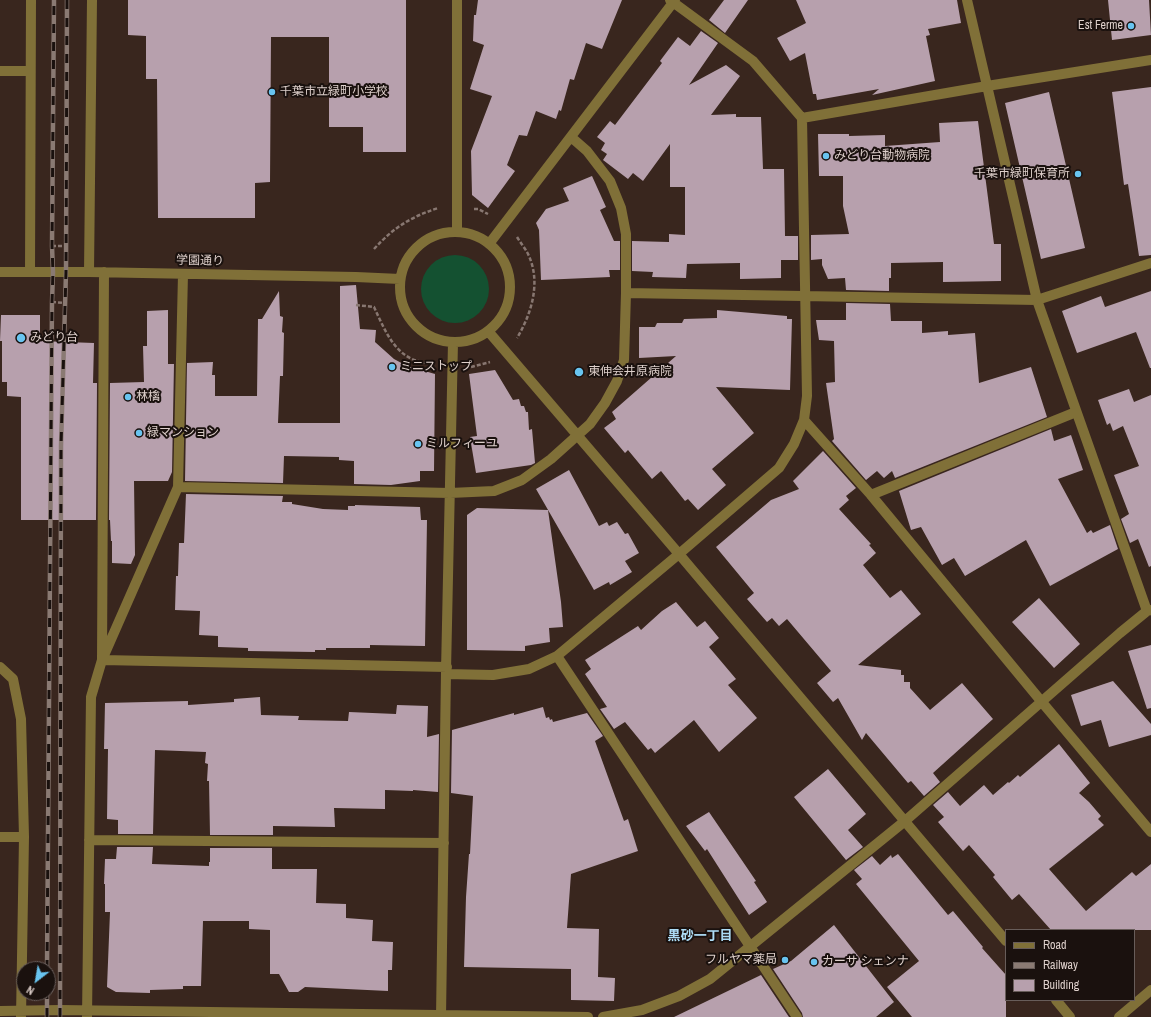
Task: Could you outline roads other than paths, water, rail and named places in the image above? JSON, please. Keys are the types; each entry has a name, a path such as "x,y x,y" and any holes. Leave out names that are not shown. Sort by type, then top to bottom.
{"street":[{"path":"30,272 31,0"},
{"path":"90,272 92,0"},
{"path":"457,232 458,0"},
{"path":"603,1017 642,1010 679,996 710,979 905,821 1120,633 1149,611 1076,412 1037,300 967,0"},
{"path":"102,660 446,670 493,675 529,668 557,656 779,468 794,444 804,420 807,396 802,118 753,61 672,1 571,137 488,244"},
{"path":"802,118 987,86 1151,60"},
{"path":"0,71 30,71"},
{"path":"178,487 450,493 494,491 522,480 551,459 578,435 590,424 605,403 617,381 624,360 626,234 621,208 610,182 587,151 571,137"},
{"path":"457,232 474,236 488,244 499,256 507,270 510,287 507,304 500,319 488,331 472,340 453,342 435,339 419,329 407,315 401,298 400,279 405,263 415,250 428,239 457,232"},
{"path":"626,293 1037,300 1151,262"},
{"name":"学園通り","path":"0,272 104,272 400,279"},
{"path":"102,660 104,272"},
{"path":"87,1014 91,697 102,660 178,487 183,274"},
{"path":"488,331 578,435 1005,940"},
{"path":"441,1016 453,342"},
{"path":"871,495 1076,412"},
{"path":"804,420 871,495 1151,832"},
{"path":"557,656 797,1017"},
{"path":"0,667 13,679 21,719 24,837 21,1014"},
{"path":"0,837 24,837"},
{"path":"89,840 444,843"},
{"path":"1120,1017 1151,990"},
{"path":"1057,1001 1070,1017"},
{"path":"0,1011 21,1014 53,1010 87,1014 588,1017"}],"railway":[{"path":"47,961 54,0"},
{"path":"60,1017 61,446 66,272 67,0"},
{"path":"47,1001 47,1017"}],"place":[{"name":"Est Ferme","path":"1131,26"},
{"name":"千葉市立緑町小学校","path":"272,92"},
{"name":"みどり台動物病院","path":"826,156"},
{"name":"千葉市緑町保育所","path":"1078,174"},
{"name":"みどり台","path":"21,338"},
{"name":"ミニストップ","path":"392,367"},
{"name":"東伸会井原病院","path":"579,372"},
{"name":"林檎","path":"128,397"},
{"name":"緑マンション","path":"139,433"},
{"name":"ミルフィーユ","path":"418,444"},
{"name":"フルヤマ薬局","path":"785,960"},
{"name":"カーサ シェンナ","path":"814,962"}],"district":[{"name":"黒砂一丁目","path":"700,937"}]}
